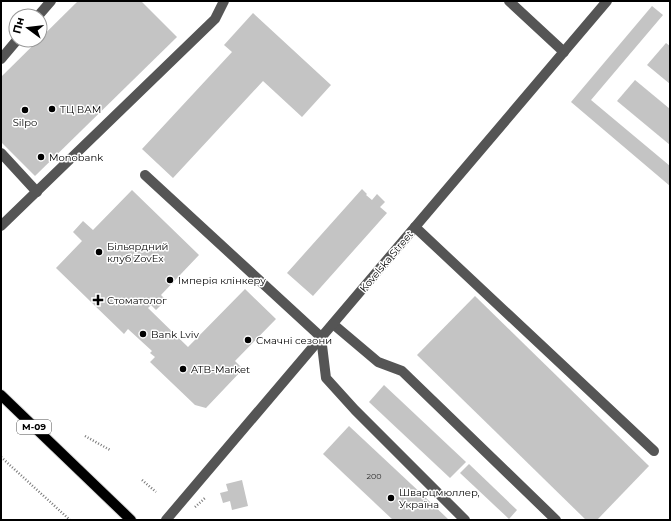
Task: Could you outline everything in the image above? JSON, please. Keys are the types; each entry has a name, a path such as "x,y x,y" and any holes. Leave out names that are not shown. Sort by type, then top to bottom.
{"main road":[{"name":"М-09","path":"1,395 131,520"}],"street":[{"path":"1,226 215,19 224,1"},
{"path":"509,1 564,52"},
{"name":"Kovelska Street","path":"166,520 607,1"},
{"path":"1,58 10,48"},
{"path":"1,153 37,192"},
{"path":"145,175 321,337 326,378 355,410 465,520"},
{"path":"415,227 654,451"},
{"path":"332,324 378,362 402,371 556,520"}],"path":[{"path":"85,436 110,450"},
{"path":"1,457 70,520"},
{"path":"142,480 156,492"},
{"path":"194,508 205,498"}],"building":[{"name":"ТЦ ВАМ","path":"78,1 141,1 177,37 35,176 1,142 1,77 30,48 48,48 48,31"},
{"path":"652,6 663,15 591,100 670,166 670,186 571,102"},
{"path":"253,13 331,85 302,117 263,81 173,178 142,149 232,52 224,45"},
{"path":"666,43 670,46 670,84 647,65"},
{"path":"635,80 670,109 670,145 617,101"},
{"path":"362,189 372,200 377,194 385,202 380,207 387,213 313,296 287,273"},
{"path":"132,190 199,255 161,295 166,300 156,310 151,305 148,308 188,347 245,289 276,319 235,361 243,369 206,408 195,405 150,362 155,357 150,353 152,351 128,329 124,334 56,268 82,241 73,232 83,221 93,230"},
{"path":"475,296 649,466 597,520 586,520 417,355"},
{"path":"384,385 466,462 450,478 369,402"},
{"path":"349,426 449,520 393,520 323,454"},
{"path":"469,464 517,510 509,519 460,473"},
{"path":"242,480 248,506 232,510 230,501 223,503 220,493 228,491 226,484"}],"place":[{"name":"ТЦ ВАМ","path":"52,109"},
{"name":"Silpo","path":"25,110"},
{"name":"Monobank","path":"41,157"},
{"name":"Більярдний клуб ZovEx","path":"99,252"},
{"name":"Імперія клінкеру","path":"170,280"},
{"name":"Стоматолог","path":"98,300"},
{"name":"Bank Lviv","path":"143,334"},
{"name":"Смачні сезони","path":"248,340"},
{"name":"ATB-Market","path":"183,369"},
{"name":"Шварцмюллер, Україна","path":"391,498"}]}
